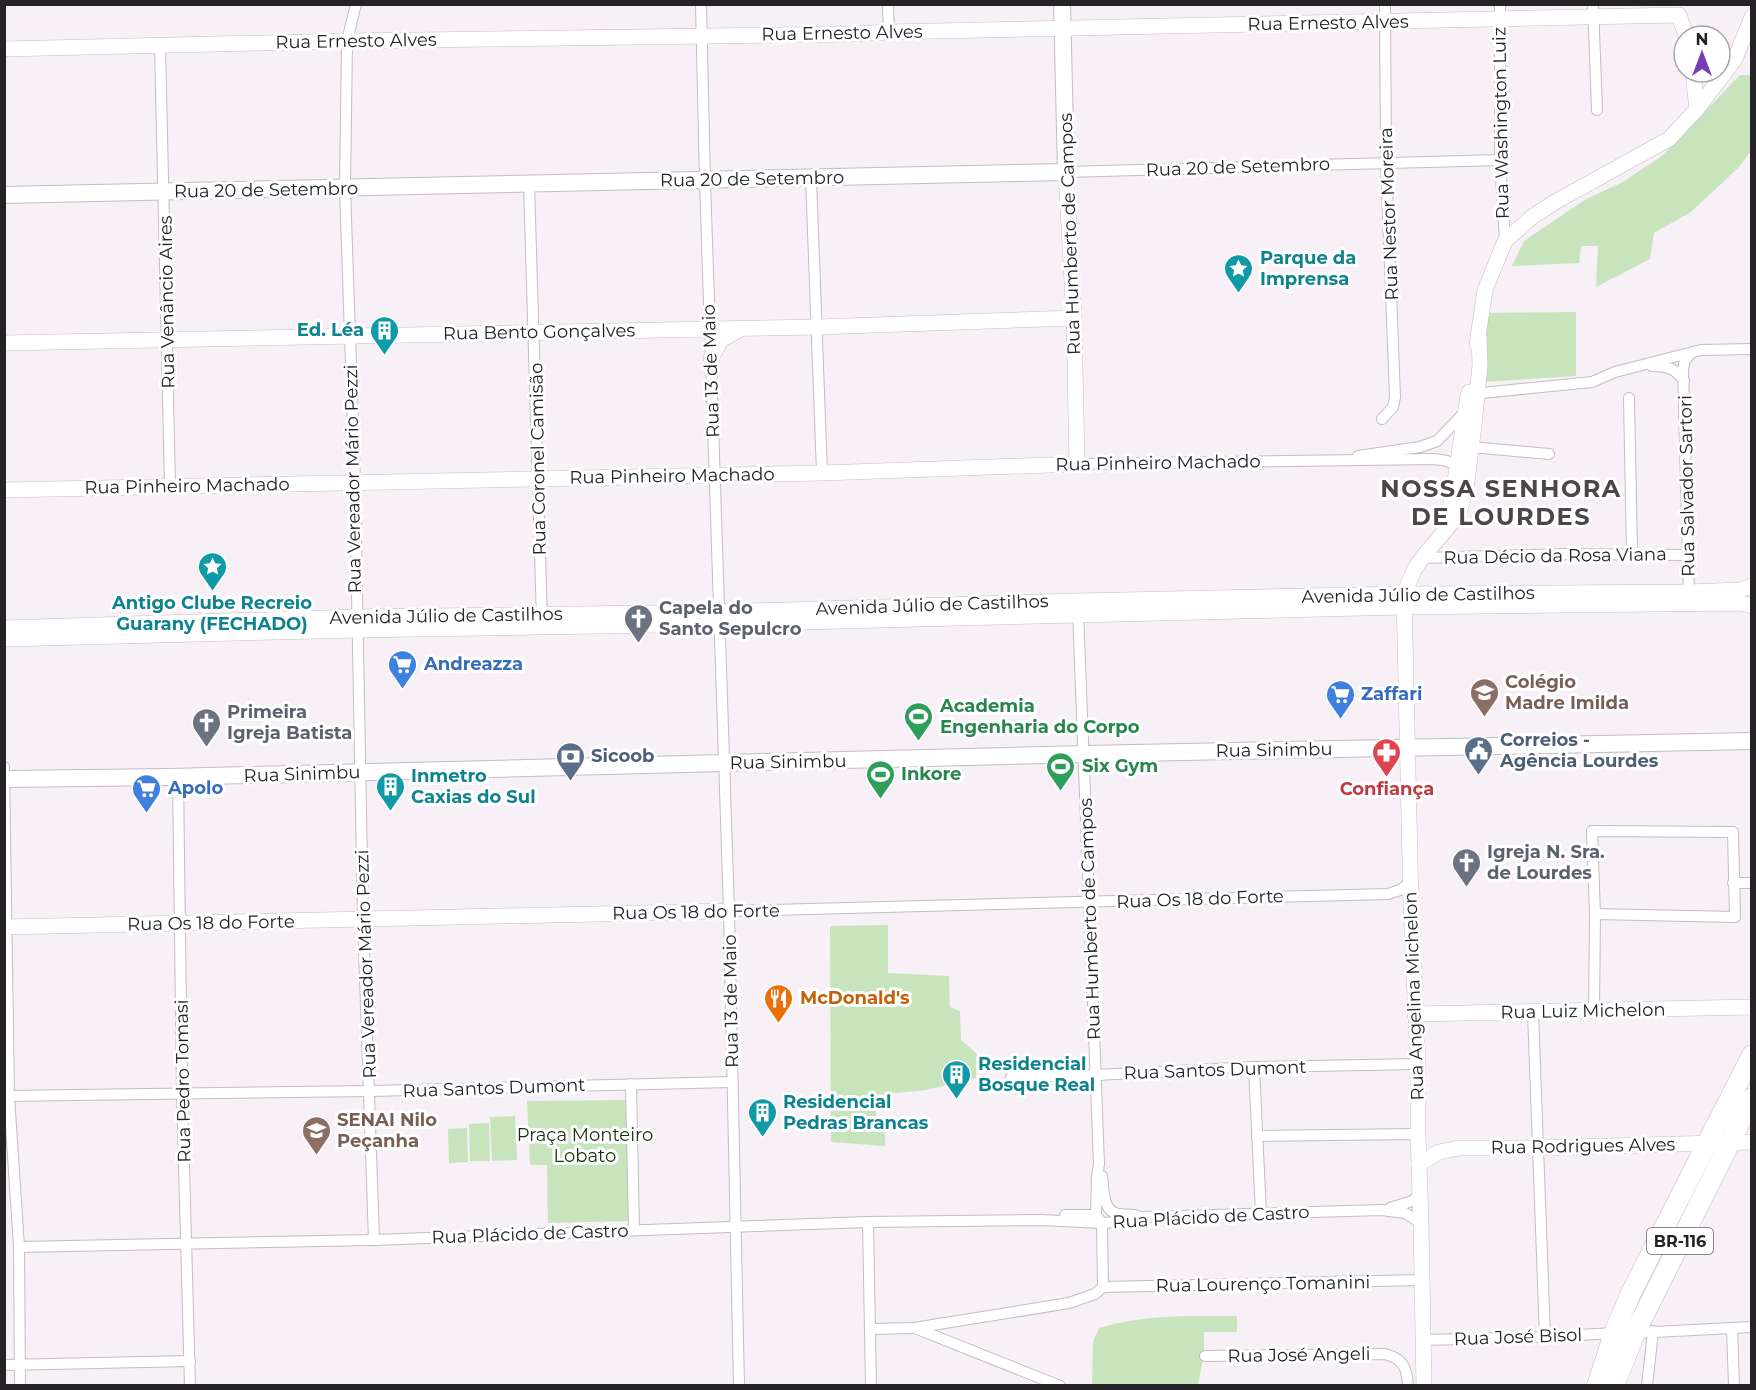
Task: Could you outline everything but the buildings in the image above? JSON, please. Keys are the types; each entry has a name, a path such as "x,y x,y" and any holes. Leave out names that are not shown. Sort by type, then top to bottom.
{"highway":[{"name":"BR-116","path":"1597,1386 1614,1333 1650,1252 1752,1055"},
{"name":"BR-116","path":"1614,1386 1644,1332 1729,1143 1752,1098"}],"main road":[{"name":"Rua Humberto de Campos","path":"1062,4 1066,172"},
{"name":"Rua 20 de Setembro","path":"4,195 529,184 700,184 811,178 1066,172"},
{"name":"Rua Sinimbu","path":"5,779 1752,741"}],"street":[{"name":"Rua Vereador Mário Pezzi","path":"356,4 347,41 345,188 355,483 363,919 374,1240"},
{"name":"Rua 13 de Maio","path":"701,4 700,184 710,329 715,476 729,911 739,1386"},
{"path":"888,4 889,32"},
{"name":"Rua Nestor Moreira","path":"1382,419 1391,410 1395,397 1386,162 1385,4"},
{"name":"Rua Ernesto Alves","path":"4,49 1385,22 1499,12 1679,10"},
{"path":"1593,11 1597,110"},
{"name":"Rua Washington Luiz","path":"1499,12 1500,160 1505,241"},
{"path":"1404,600 1413,570 1459,514 1467,482 1473,394 1480,365 1479,336 1485,290 1505,241 1532,217 1555,202 1669,139 1697,109 1735,59 1752,17"},
{"name":"Rua Venâncio Aires","path":"160,46 170,486"},
{"path":"1694,84 1697,109"},
{"name":"Rua 20 de Setembro","path":"1066,172 1500,160"},
{"name":"Rua Humberto de Campos","path":"1066,172 1074,318 1077,464"},
{"path":"811,178 822,474"},
{"name":"Rua Coronel Camisão","path":"529,184 542,620"},
{"name":"Rua Bento Gonçalves","path":"4,343 816,327 1074,318"},
{"path":"711,358 721,340 743,328"},
{"path":"1473,394 1592,382 1691,352 1752,349"},
{"name":"Rua Salvador Sartori","path":"1689,598 1684,381 1685,360 1691,352"},
{"name":"Rua Salvador Sartori","path":"1639,366 1671,367 1678,371 1684,381"},
{"path":"1445,530 1459,467 1464,413 1473,394"},
{"path":"1629,398 1632,554"},
{"name":"Rua Pinheiro Machado","path":"1340,460 1420,447 1437,441 1464,413"},
{"path":"1471,447 1550,454"},
{"name":"Rua Pinheiro Machado","path":"4,490 822,474 1077,464 1433,459 1445,460 1459,467"},
{"path":"1459,467 1467,482"},
{"name":"Rua Décio da Rosa Viana","path":"1422,558 1565,554 1688,555"},
{"name":"Avenida Júlio de Castilhos","path":"1689,598 1752,586"},
{"name":"Avenida Júlio de Castilhos","path":"4,628 51,632 1404,600 1689,598 1752,606"},
{"name":"Rua Angelina Michelon","path":"1404,600 1418,1064 1424,1386"},
{"name":"Rua Humberto de Campos","path":"1077,608 1099,1164 1108,1208 1118,1214 1134,1214 1143,1217"},
{"name":"Avenida Júlio de Castilhos","path":"4,639 51,632"},
{"path":"4,767 7,1096 19,1247 20,1386"},
{"name":"Rua Pedro Tomasi","path":"178,777 182,1092 190,1386"},
{"path":"1594,1011 1595,914 1592,831 1733,832 1735,917 1595,914"},
{"name":"Rua Os 18 do Forte","path":"1388,894 1400,890 1411,882"},
{"path":"1733,883 1752,883"},
{"name":"Rua Os 18 do Forte","path":"5,927 1388,894 1401,897 1412,905"},
{"name":"Rua Luiz Michelon","path":"1415,1014 1752,1007"},
{"path":"1533,1012 1545,1337"},
{"name":"Rua Santos Dumont","path":"1011,1077 1254,1067 1418,1064"},
{"path":"1254,1067 1261,1214"},
{"name":"Rua Santos Dumont","path":"7,1096 370,1091 732,1082"},
{"path":"631,1084 634,1230"},
{"path":"1257,1136 1418,1134"},
{"name":"Rua Rodrigues Alves","path":"1419,1164 1438,1152 1459,1148 1752,1142"},
{"name":"Rua Humberto de Campos","path":"1099,1164 1097,1178 1104,1287"},
{"name":"Rua Plácido de Castro","path":"19,1247 374,1240 868,1222 1099,1219 1134,1221 1143,1217 1381,1210 1402,1206 1413,1201 1420,1194"},
{"name":"Rua Plácido de Castro","path":"1381,1210 1405,1213 1422,1222"},
{"path":"868,1222 871,1386"},
{"name":"Rua Lourenço Tomanini","path":"1104,1287 1423,1280"},
{"path":"870,1329 914,1328 1070,1303 1095,1294 1104,1287"},
{"path":"1647,1386 1644,1332 1752,1327"},
{"path":"914,1328 1060,1386"},
{"path":"1732,1328 1734,1386"},
{"name":"Rua José Bisol","path":"1423,1340 1614,1333"},
{"name":"Rua José Angeli","path":"1205,1356 1385,1354 1403,1363 1407,1371 1407,1386"},
{"path":"4,1365 190,1361"}],"green space":[{"path":"1740,75 1751,75 1751,151 1738,168 1691,212 1654,233 1650,259 1596,287 1598,246 1581,246 1579,263 1512,266 1524,241 1586,199 1621,183 1662,156"},
{"path":"1576,312 1576,376 1480,382 1487,313"},
{"path":"888,925 888,973 949,976 950,1007 960,1011 961,1040 977,1054 976,1078 926,1090 876,1095 876,1124 885,1134 885,1146 831,1142 830,926"},
{"name":"Praça Monteiro Lobato","path":"626,1100 629,1221 548,1223 547,1165 530,1165 527,1101"},
{"path":"515,1116 517,1160 492,1161 490,1117"},
{"path":"489,1123 490,1161 470,1161 469,1124"},
{"path":"467,1128 468,1162 449,1163 448,1129"},
{"path":"1237,1316 1237,1332 1204,1332 1204,1353 1198,1385 1092,1386 1093,1342 1099,1328 1150,1318"}],"place":[{"name":"Parque da Imprensa","path":"1239,294"},
{"name":"Ed. Léa","path":"385,356"},
{"name":"Antigo Clube Recreio Guarany (FECHADO)","path":"212,592"},
{"name":"Capela do Santo Sepulcro","path":"638,644"},
{"name":"Andreazza","path":"403,690"},
{"name":"Colégio Madre Imilda","path":"1484,718"},
{"name":"Zaffari","path":"1340,720"},
{"name":"Academia Engenharia do Corpo","path":"919,742"},
{"name":"Primeira Igreja Batista","path":"206,748"},
{"name":"Correios - Agência Lourdes","path":"1479,776"},
{"name":"Confiança","path":"1387,778"},
{"name":"Sicoob","path":"570,782"},
{"name":"Six Gym","path":"1061,792"},
{"name":"Inkore","path":"880,800"},
{"name":"Inmetro Caxias do Sul","path":"390,812"},
{"name":"Apolo","path":"147,814"},
{"name":"Igreja N. Sra. de Lourdes","path":"1466,888"},
{"name":"McDonald's","path":"779,1024"},
{"name":"Residencial Bosque Real","path":"957,1100"},
{"name":"Residencial Pedras Brancas","path":"762,1138"},
{"name":"SENAI Nilo Peçanha","path":"316,1156"}],"district":[{"name":"NOSSA SENHORA DE LOURDES","path":"1501,503"}]}
